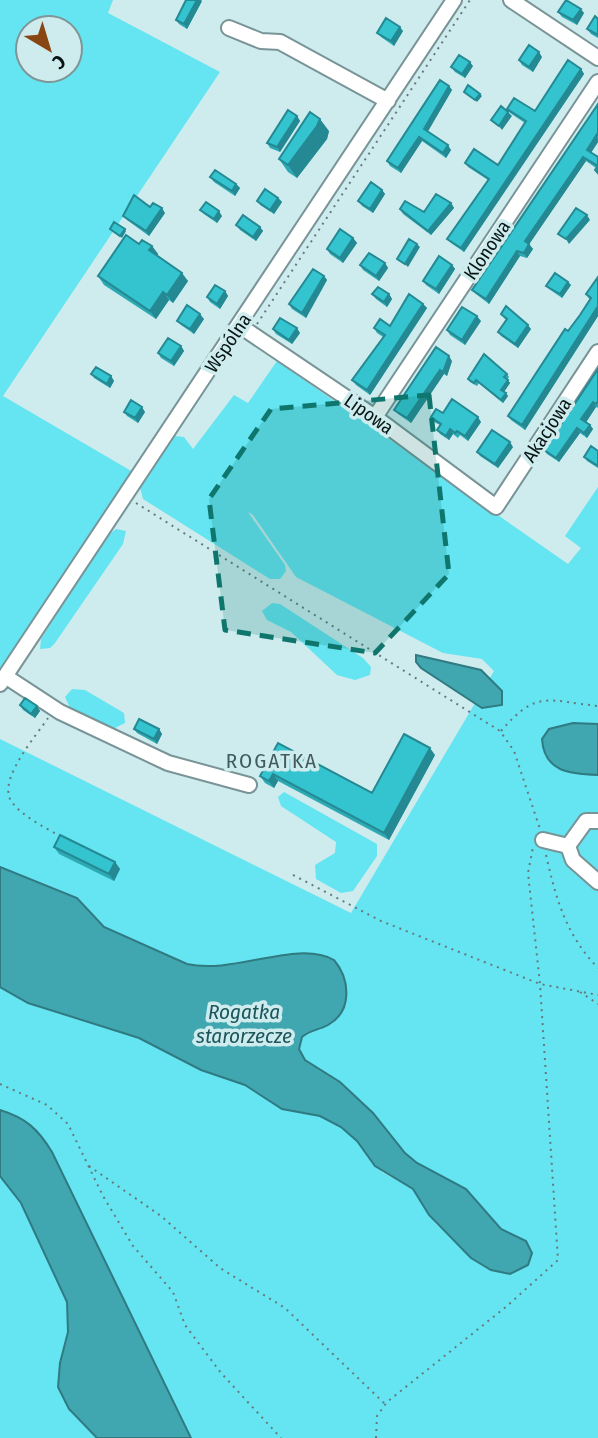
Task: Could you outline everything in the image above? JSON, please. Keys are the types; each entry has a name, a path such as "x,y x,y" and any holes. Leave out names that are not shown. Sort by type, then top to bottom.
{"street":[{"name":"Wspólna","path":"3,680 126,496 245,329 454,0"},
{"path":"511,0 598,58"},
{"path":"229,29 261,41 280,42 352,78 388,101"},
{"name":"Klonowa","path":"375,417 598,82"},
{"name":"Lipowa","path":"245,329 375,417 496,507"},
{"name":"Akacjowa","path":"496,507 598,352"},
{"path":"3,680 168,763 249,785"},
{"path":"568,846 586,821 598,821"},
{"path":"540,840 568,846"},
{"path":"568,846 573,860 598,882"}],"path":[{"path":"245,329 470,0"},
{"path":"126,496 500,731 513,751 528,787 540,840 564,921 580,949 598,968"},
{"path":"500,731 526,704 538,700 598,706"},
{"path":"55,708 15,766 8,787 10,799 22,811 58,835"},
{"path":"376,1438 377,1416 386,1404 558,1261 540,984 528,873 540,840"},
{"path":"293,875 381,921 540,984 598,995"},
{"path":"580,991 598,1004"},
{"path":"0,1084 47,1105 68,1124 133,1246 173,1293 185,1325 221,1373 281,1438"},
{"path":"88,1166 161,1216 220,1268 285,1308 386,1404"}],"highlighted area":[{"path":"429,395 449,574 375,653 225,630 209,499 271,409"}],"shaded area":[{"path":"0,0 113,0 108,13 220,72 3,396 133,472 0,671"},
{"path":"277,361 568,564 581,548 565,536 598,487 598,1438 0,1438 0,987 48,1010 139,1038 201,1070 245,1085 282,1109 320,1116 350,1133 382,1172 413,1189 436,1224 481,1265 491,1270 528,1265 530,1259 526,1241 501,1229 466,1189 417,1163 405,1153 373,1113 340,1082 305,1060 299,1049 302,1037 320,1028 347,994 344,975 302,953 232,966 200,967 187,964 104,927 77,898 0,867 0,739 351,913 494,671 482,659 443,653 296,577 253,515 248,512 285,565 286,571 280,579 270,579 143,499 140,488 142,481 170,440 174,436 184,437 193,449 234,395 248,403"},
{"path":"116,529 126,531 123,544 55,643 50,648 40,649 41,639 108,535"},
{"path":"272,603 280,604 363,658 371,667 370,675 355,680 337,675 291,632 267,620 262,611"},
{"path":"72,689 85,690 124,713 125,723 111,730 71,710 65,697"},
{"path":"284,792 377,844 377,856 353,891 341,893 316,879 315,865 335,853 336,842 281,806 278,797"}],"water":[{"path":"416,655 481,670 502,691 502,705 482,708 421,668 416,662"},
{"path":"573,723 598,724 598,775 578,774 560,769 553,765 544,750 542,739 549,729"},
{"name":"Rogatka starorzecze","path":"0,867 77,898 104,927 187,964 225,965 302,953 334,960 346,985 345,1003 336,1019 302,1037 299,1049 305,1060 340,1082 373,1113 405,1153 417,1163 466,1189 501,1229 526,1241 532,1253 528,1265 510,1274 491,1270 471,1258 429,1215 413,1189 375,1166 357,1141 341,1127 320,1116 282,1109 245,1085 201,1070 139,1038 28,1003 0,987"},
{"path":"0,1110 30,1125 52,1152 191,1438 97,1438 69,1409 58,1387 60,1363 68,1332 67,1302 21,1203 0,1176"}],"building":[{"path":"186,0 197,0 184,24 176,20"},
{"path":"566,0 581,9 573,20 558,12"},
{"path":"595,16 598,19 598,35 587,29"},
{"path":"386,18 400,27 391,41 377,33"},
{"path":"529,45 539,52 529,67 519,60"},
{"path":"459,55 470,62 462,74 451,67"},
{"path":"568,60 581,69 461,248 447,239 489,179 465,163 474,149 498,165 526,121 507,109 514,98 535,111"},
{"path":"440,80 449,86 424,129 448,145 443,153 419,137 398,168 387,161"},
{"path":"468,85 480,94 475,100 464,92"},
{"path":"598,104 598,135 587,150 598,157 598,166 583,157 525,241 529,244 524,253 517,251 486,299 472,290"},
{"path":"501,106 508,112 499,126 491,120"},
{"path":"288,110 297,116 277,147 267,143"},
{"path":"310,112 320,119 288,165 279,159"},
{"path":"215,170 236,184 232,191 210,177"},
{"path":"371,182 382,190 370,209 358,201"},
{"path":"265,189 278,198 270,210 257,201"},
{"path":"436,194 451,203 428,231 400,209 405,201 424,212"},
{"path":"134,195 150,207 153,203 162,208 146,231 123,216"},
{"path":"206,202 219,211 214,219 200,210"},
{"path":"576,208 587,215 566,239 558,234"},
{"path":"243,215 260,227 253,237 236,225"},
{"path":"114,222 125,229 120,236 110,229"},
{"path":"340,229 353,238 340,258 327,249"},
{"path":"126,235 139,244 142,240 152,246 149,250 182,273 167,295 163,292 150,311 98,276"},
{"path":"409,239 417,244 405,264 397,259"},
{"path":"369,253 385,263 376,276 360,265"},
{"path":"439,256 452,265 436,289 423,281"},
{"path":"313,269 324,276 302,313 289,304"},
{"path":"555,273 568,282 560,294 546,286"},
{"path":"598,277 598,306 522,425 508,416 565,329 568,331 580,315 591,298 586,294"},
{"path":"215,285 225,291 217,304 207,297"},
{"path":"378,287 389,294 384,302 372,294"},
{"path":"409,294 423,304 367,390 352,380 385,335 374,328 380,319 390,326"},
{"path":"187,305 200,314 190,329 177,321"},
{"path":"506,306 528,325 515,344 498,332 507,319 501,314"},
{"path":"462,307 477,316 462,340 447,330"},
{"path":"280,318 297,328 289,340 273,329"},
{"path":"168,338 181,346 171,361 158,353"},
{"path":"436,347 449,356 443,372 440,370 407,418 394,410"},
{"path":"484,354 507,374 504,377 508,380 501,390 506,393 501,400 476,380 474,383 468,379"},
{"path":"96,367 111,376 107,384 91,374"},
{"path":"598,369 598,401 596,404 593,402 581,419 590,425 584,433 577,428 556,458 544,450"},
{"path":"452,399 478,417 465,436 450,429 446,436 437,430 441,424 431,417 436,409 443,413"},
{"path":"131,400 142,407 135,418 124,412"},
{"path":"492,430 510,442 495,464 477,452"},
{"path":"591,446 598,451 598,466 584,457"},
{"path":"25,698 37,706 31,714 20,705"},
{"path":"139,719 159,729 154,739 134,729"},
{"path":"404,734 430,748 384,833 273,774 269,781 260,776 278,743 372,793"},
{"path":"60,835 115,862 109,874 54,847"}],"district":[{"name":"ROGATKA","path":"272,761"}]}
